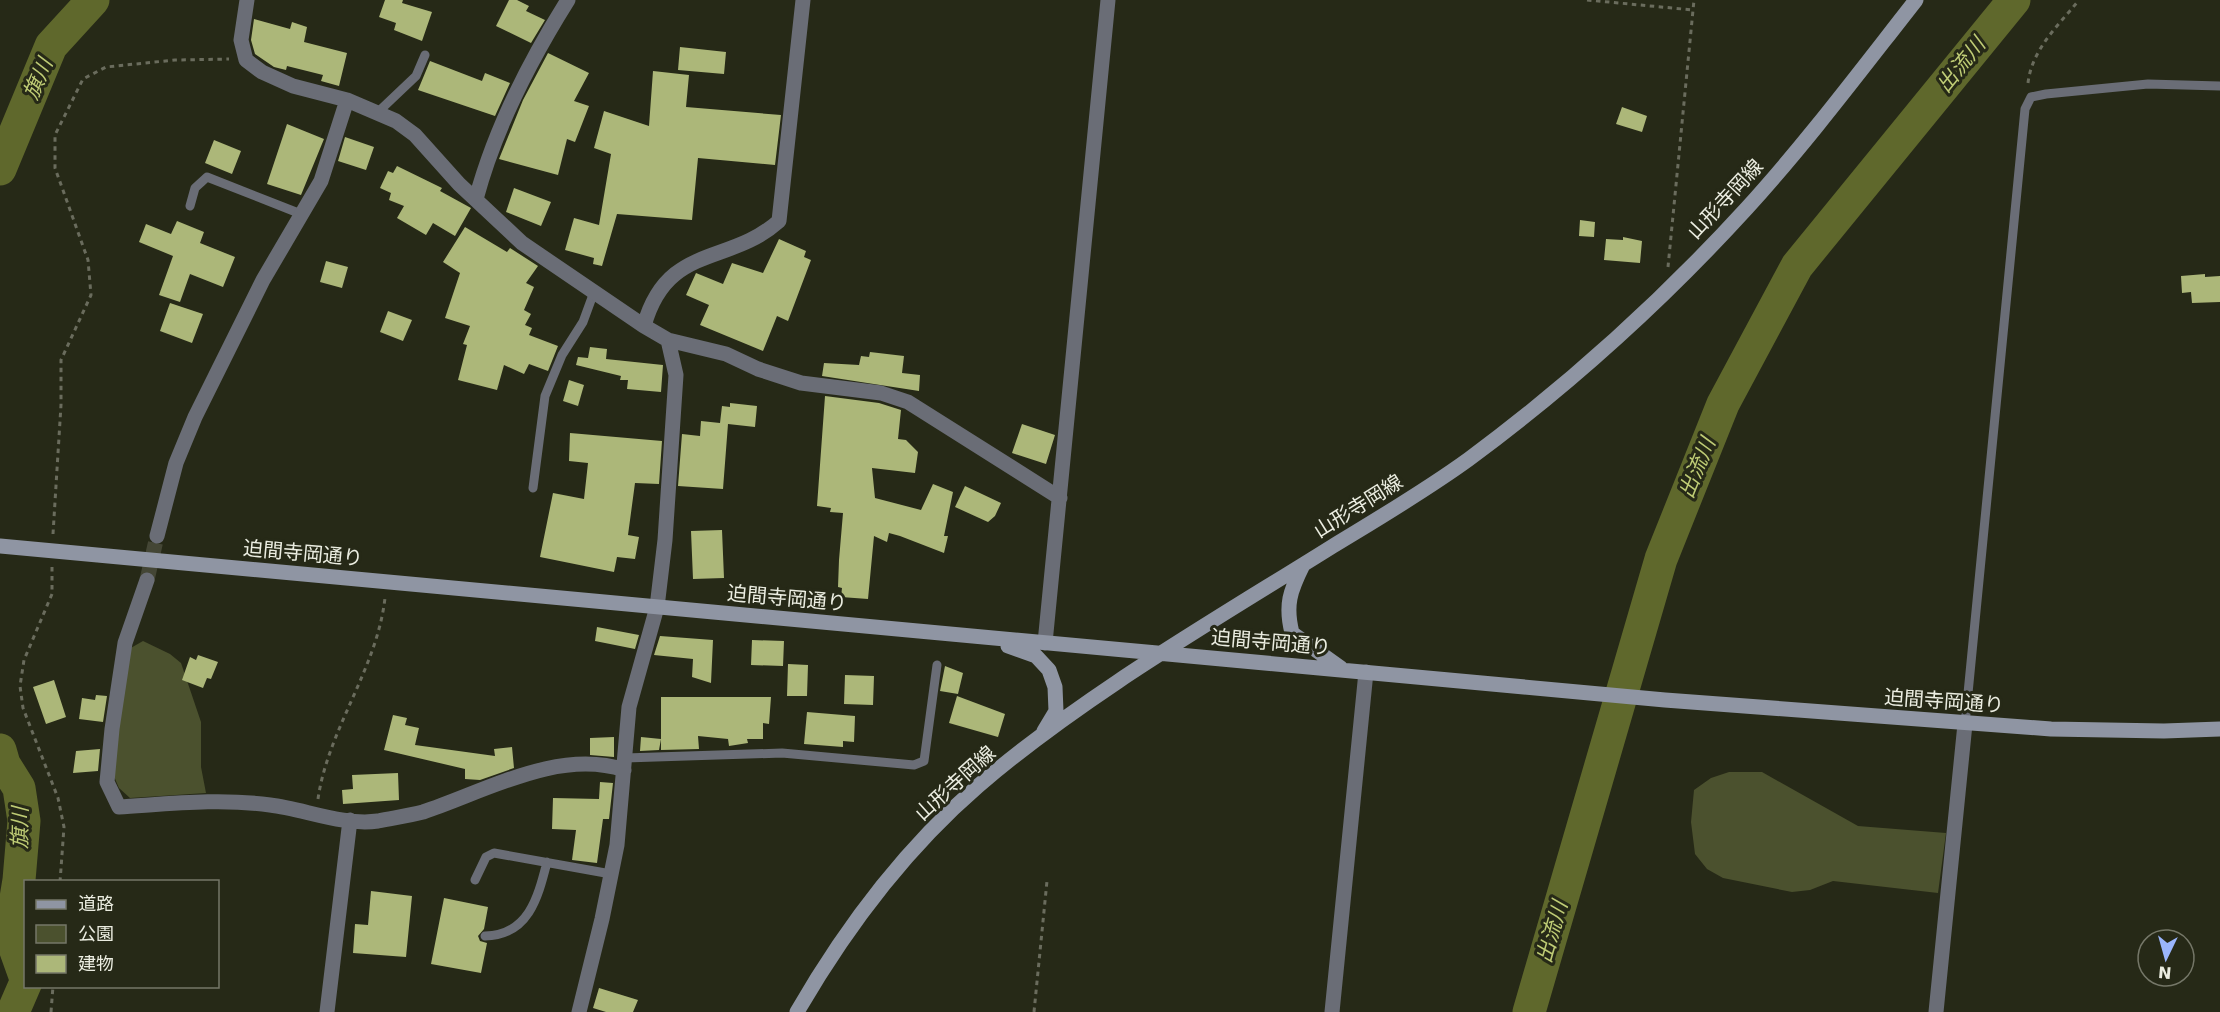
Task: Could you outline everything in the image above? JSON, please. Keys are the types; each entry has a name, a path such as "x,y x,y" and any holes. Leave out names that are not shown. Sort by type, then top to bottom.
{"street":[{"path":"247,0 241,40 246,60 262,72 293,86 347,100 396,121 415,135 522,243 644,326 668,340 726,354 758,369 801,383 881,393 908,402 1060,498"},
{"path":"476,199 486,161 514,95 568,0"},
{"path":"644,326 653,301 672,274 690,263 753,238 779,221 803,0"},
{"path":"1045,643 1108,0"},
{"name":"山形寺岡線","path":"797,1012 821,970 860,915 918,845 977,787 1041,736 1163,653 1468,460 1597,356 1665,292 1747,209 1916,0"},
{"path":"157,536 176,463 195,417 258,289 321,181 347,100"},
{"path":"579,1012 617,845 630,707 657,607 665,540 676,384 668,340"},
{"name":"迫間寺岡通り","path":"0,546 1665,700 1965,724 2130,731 2220,729"},
{"path":"1303,565 1292,587 1287,614 1292,633 1345,670"},
{"path":"147,580 125,643 107,782 113,799 119,807 201,802 269,804 350,820 374,821 420,812 497,782 548,770 591,764 625,764"},
{"path":"987,638 1036,656 1049,670 1055,687 1056,711 1041,736"},
{"path":"1332,1012 1366,672"},
{"path":"1936,1012 1965,724"},
{"path":"327,1012 350,820"}],"lane":[{"path":"377,113 416,76 425,55"},
{"path":"1965,724 2025,109 2031,97 2046,94 2148,84 2220,86"},
{"path":"190,206 195,188 207,177 301,214"},
{"path":"533,488 545,396 562,355 584,322 594,292"},
{"path":"625,764 782,753 914,765 924,761 937,665"},
{"path":"475,880 486,856 494,853 611,874"},
{"path":"485,936 513,929 530,914 539,895 547,862"}],"path":[{"path":"1587,0 1693,10"},
{"path":"1665,292 1694,0"},
{"path":"2025,109 2030,68 2037,51 2079,0"},
{"path":"60,880 64,827 58,798 23,708 20,686 24,660 52,594 47,551 61,405 61,360 91,295 88,260 55,168 55,135 83,79 106,68 204,58 246,60"},
{"path":"316,814 323,776 375,638 384,607 387,581"},
{"path":"1034,1012 1047,881"},
{"path":"51,1012 53,988"}],"green space":[{"path":"143,641 170,654 181,663 201,722 201,767 206,793 130,798 119,788 113,774 129,649"},
{"path":"1729,772 1762,772 1858,826 1946,833 1938,893 1833,881 1810,890 1792,892 1723,878 1707,869 1695,854 1691,822 1694,790 1711,778"}],"building":[{"path":"385,0 403,0 402,3 432,12 422,41 394,30 396,23 379,17"},
{"path":"509,0 517,0 529,6 526,11 545,20 531,43 496,26"},
{"path":"254,19 290,29 292,22 307,27 304,42 347,53 339,86 321,81 323,75 287,66 286,70 274,67 255,54 251,40"},
{"path":"680,47 726,52 724,74 678,70"},
{"path":"548,53 589,73 574,101 589,106 575,142 567,139 558,175 499,159 523,100"},
{"path":"430,61 482,81 485,73 510,83 495,116 418,90"},
{"path":"653,71 689,75 686,107 781,115 775,165 698,158 692,220 617,214 602,266 593,264 594,258 565,250 574,218 599,225 611,154 594,148 604,111 649,126"},
{"path":"1622,107 1647,116 1642,132 1616,124"},
{"path":"287,124 324,139 301,195 267,184"},
{"path":"345,137 374,147 366,170 338,161"},
{"path":"214,140 241,151 232,174 205,163"},
{"path":"397,166 442,188 440,191 471,208 455,236 433,223 426,235 397,218 404,206 389,200 391,193 380,188 388,171 393,173"},
{"path":"514,188 551,202 541,226 506,212"},
{"path":"1580,220 1595,222 1594,237 1579,236"},
{"path":"177,221 204,232 200,243 235,257 223,287 190,274 180,302 159,295 173,256 139,242 146,224 171,234"},
{"path":"465,227 507,252 510,248 538,266 526,283 534,287 524,310 531,314 525,325 532,328 529,335 558,346 548,371 529,364 524,374 504,365 497,390 458,380 467,345 463,344 470,326 445,318 460,273 443,262"},
{"path":"1623,237 1642,241 1640,263 1604,260 1606,239 1623,240"},
{"path":"779,239 806,251 804,257 811,260 788,321 777,316 763,351 700,325 709,305 686,295 696,273 723,284 732,263 763,273"},
{"path":"326,261 348,267 342,288 320,282"},
{"path":"2205,274 2205,277 2220,276 2220,302 2192,303 2191,292 2182,293 2181,276"},
{"path":"170,303 203,314 192,343 160,331"},
{"path":"388,311 412,320 403,341 380,332"},
{"path":"590,347 607,349 606,359 663,365 661,392 627,389 628,380 620,380 621,376 576,365 578,357 588,358"},
{"path":"870,352 904,356 902,373 920,375 919,391 822,376 824,363 859,365 861,356 869,357"},
{"path":"569,380 584,385 578,406 563,401"},
{"path":"825,396 879,403 901,410 898,439 906,440 918,452 915,473 872,468 875,498 921,510 933,484 953,492 944,536 948,536 944,553 889,533 887,542 874,536 868,599 841,597 842,588 838,587 843,513 830,512 831,508 817,506"},
{"path":"730,403 757,406 755,427 728,424 723,489 678,486 682,434 700,436 701,421 720,423 722,406 730,407"},
{"path":"1022,424 1055,435 1046,464 1012,453"},
{"path":"570,433 662,441 659,484 635,483 628,535 639,537 635,559 617,557 614,572 540,557 553,493 584,499 588,463 569,461"},
{"path":"965,486 1001,503 995,516 988,522 955,507"},
{"path":"722,530 724,578 693,579 691,531"},
{"path":"597,627 639,635 635,649 595,641"},
{"path":"660,636 713,640 711,683 692,677 693,659 654,655"},
{"path":"752,640 784,641 783,666 751,665"},
{"path":"198,655 218,662 211,679 207,678 203,688 182,680 190,657 196,660"},
{"path":"788,664 808,665 807,696 787,696"},
{"path":"945,666 963,673 958,694 940,691"},
{"path":"845,675 874,676 873,705 844,704"},
{"path":"54,680 66,717 46,724 33,687"},
{"path":"96,695 107,696 103,722 79,719 82,698 95,700"},
{"path":"957,696 1005,714 998,737 949,723"},
{"path":"661,697 771,697 769,724 763,723 763,739 747,739 748,743 729,746 728,739 698,736 699,749 661,750"},
{"path":"807,712 855,716 854,742 843,741 843,747 804,744"},
{"path":"393,715 407,718 405,725 419,728 415,745 495,756 494,749 512,747 514,768 480,780 465,779 465,769 384,750"},
{"path":"614,737 614,757 590,755 590,738"},
{"path":"641,737 661,739 659,750 640,751"},
{"path":"100,749 98,771 73,773 76,751"},
{"path":"398,773 399,800 343,804 342,790 353,789 352,775"},
{"path":"600,782 613,783 609,819 603,819 597,863 572,860 576,830 552,829 553,798 599,799"},
{"path":"371,891 412,896 406,957 353,953 355,924 368,925"},
{"path":"444,898 488,907 484,929 478,936 480,941 487,943 481,973 431,964"},
{"path":"599,988 638,1000 633,1012 606,1012 593,1008"}],"waterway":[{"name":"旗川","path":"0,169 51,46 93,0"},
{"name":"出流川","path":"1529,1012 1661,559 1723,404 1797,266 2014,0"},
{"name":"旗川","path":"0,750 4,764 19,788 24,821 19,880 10,934 24,973"},
{"name":"旗川","path":"13,1012 24,987"}],"tunnel":[{"path":"147,580 157,536"}]}
